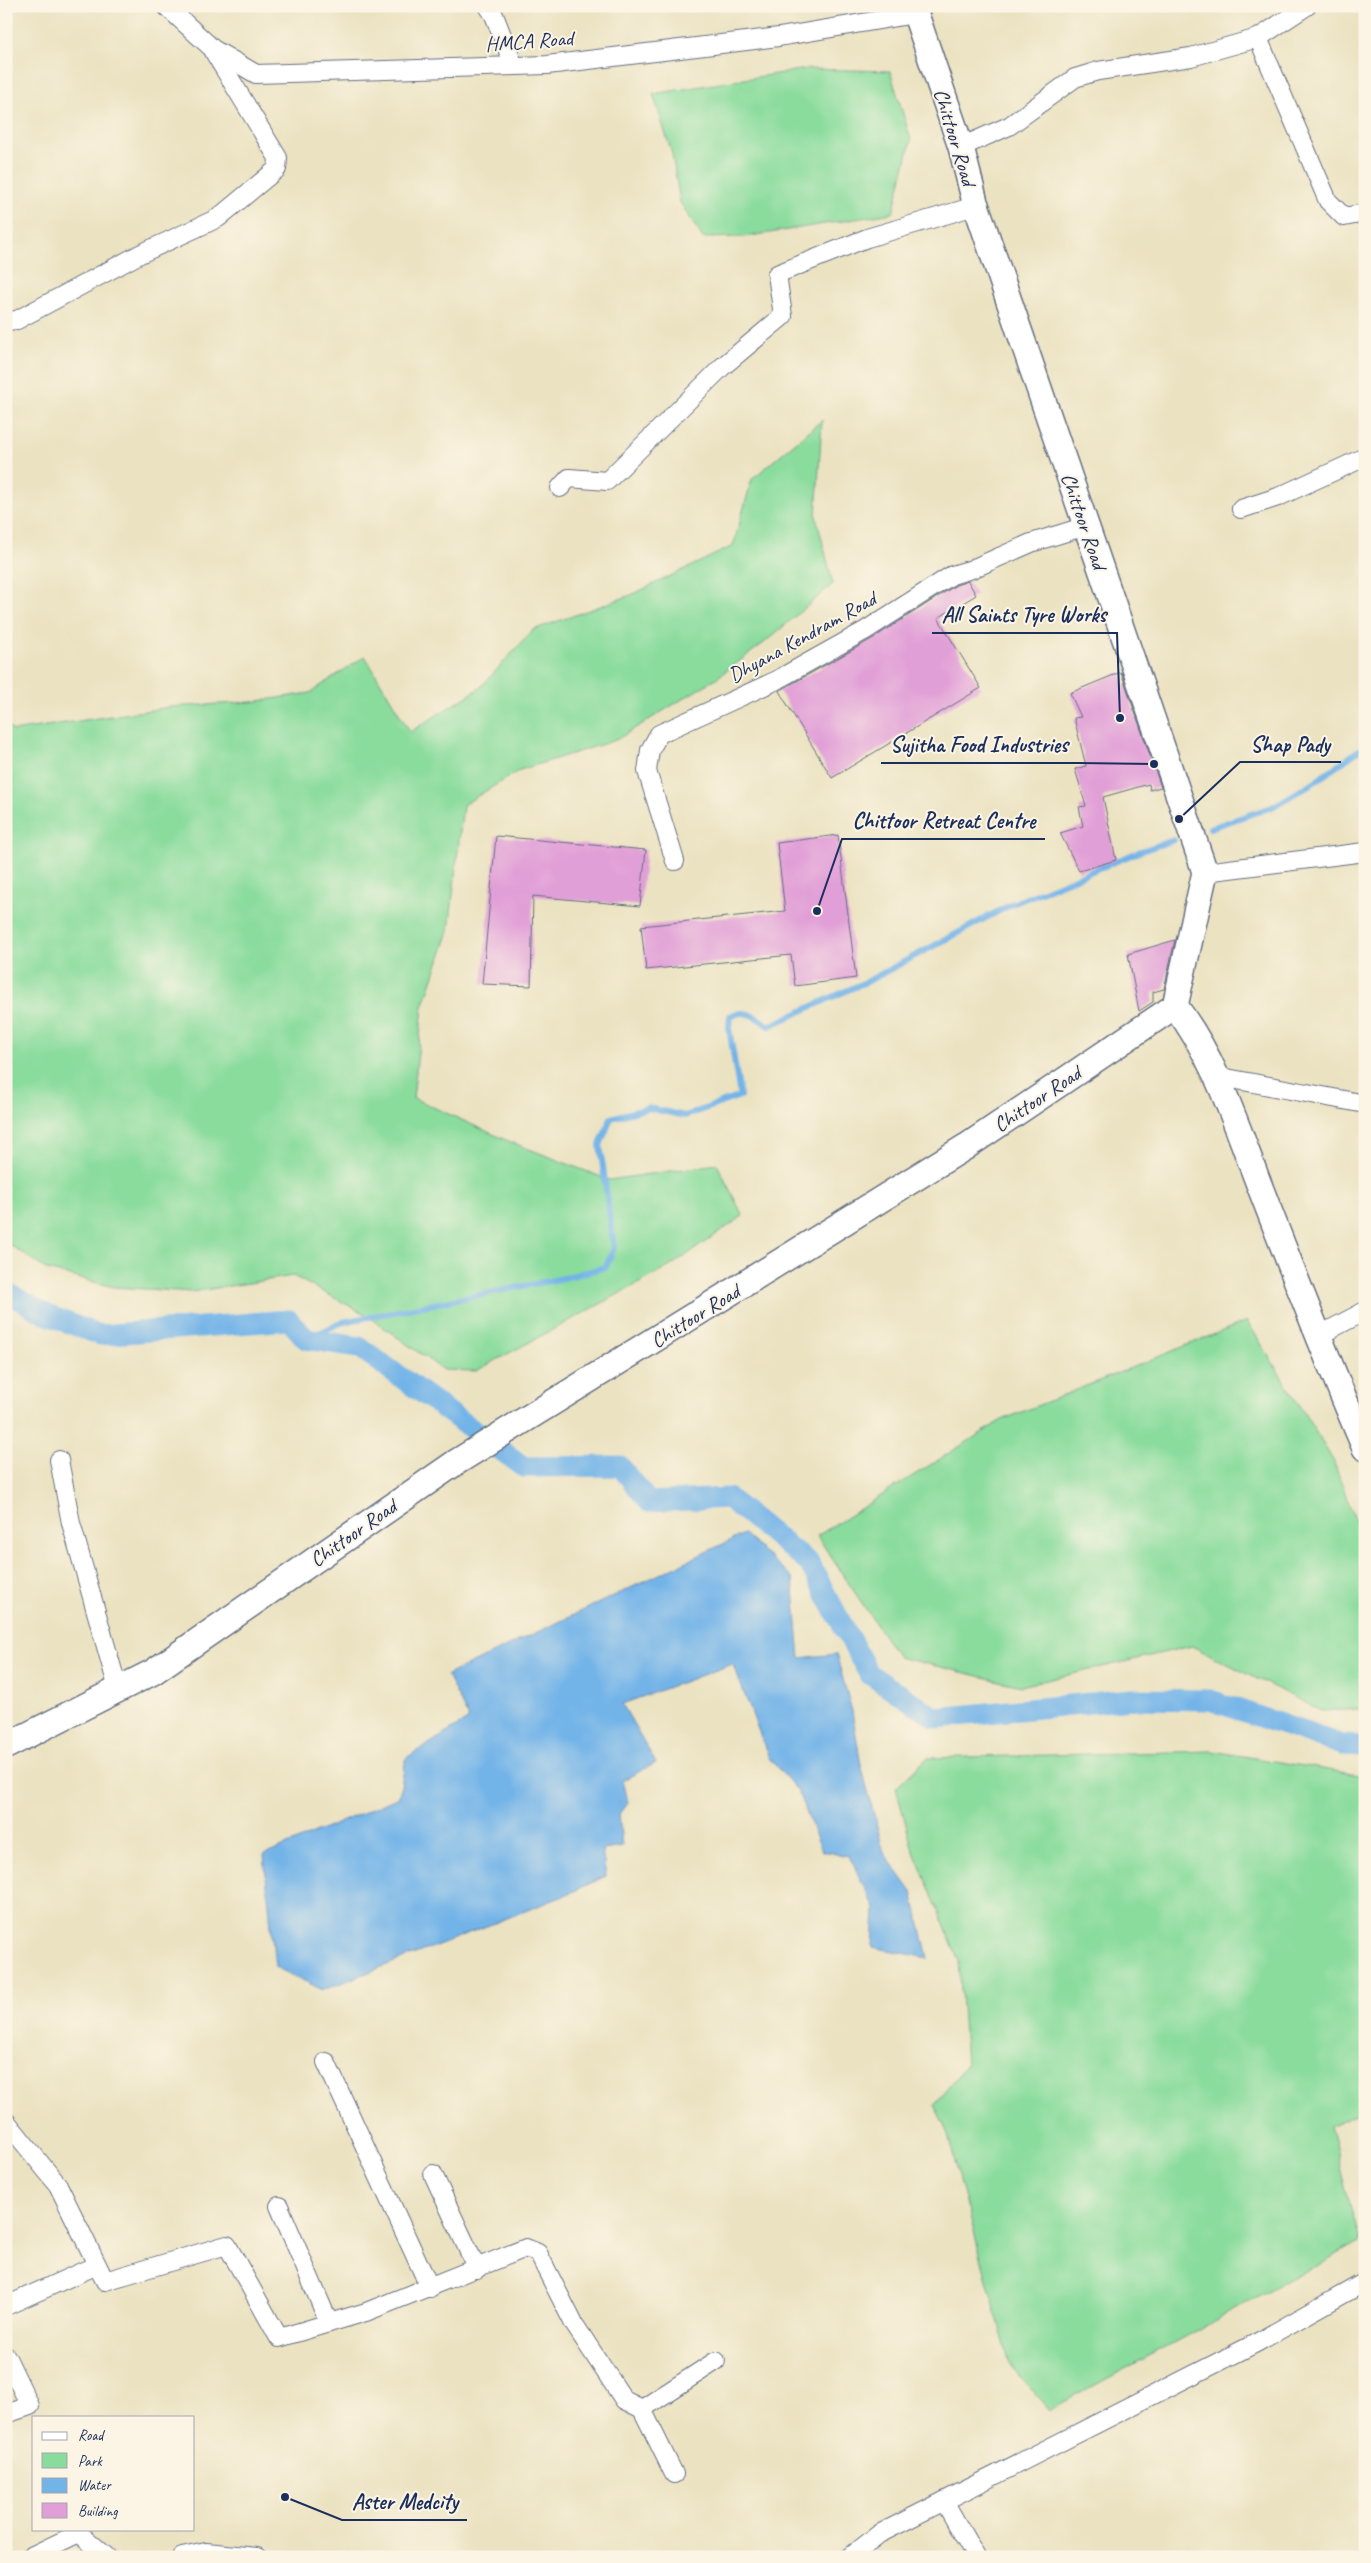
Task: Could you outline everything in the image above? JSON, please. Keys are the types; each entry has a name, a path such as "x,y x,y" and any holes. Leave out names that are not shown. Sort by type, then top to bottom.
{"main road":[{"name":"Chittoor Road","path":"914,10 961,148 975,202 1205,872"},
{"path":"1205,872 1175,1006 1193,1029 1216,1076 1318,1336 1365,1448"},
{"name":"Chittoor Road","path":"6,1746 153,1672 455,1463 967,1146 1175,1006"}],"street":[{"name":"HMCA Road","path":"166,6 213,50 256,74 547,65 779,37 914,10"},
{"path":"488,6 494,15 514,66"},
{"path":"961,148 1009,126 1075,78 1098,71 1191,56 1258,38 1307,6"},
{"path":"1258,38 1328,201 1344,217 1365,213"},
{"path":"6,321 17,320 140,254 218,218 277,169 278,158 213,50"},
{"path":"560,488 569,478 607,481 722,367 783,316 777,274 867,238 965,209 975,202"},
{"path":"1241,509 1278,497 1365,457"},
{"name":"Dhyana Kendram Road","path":"675,861 647,772 650,750 659,734 775,682 866,630 952,575 972,569 1031,544 1086,526"},
{"path":"1205,872 1365,852"},
{"path":"1216,1076 1365,1104"},
{"path":"1318,1336 1365,1310"},
{"path":"59,1460 71,1523 118,1690"},
{"path":"326,2062 430,2288"},
{"path":"6,2121 58,2185 105,2281 227,2245 279,2338 366,2312 526,2248 538,2253 574,2324 624,2400 642,2410 674,2474"},
{"path":"433,2174 477,2269"},
{"path":"279,2206 329,2323"},
{"path":"6,2306 97,2265"},
{"path":"850,2557 879,2534 1258,2342 1365,2282"},
{"path":"6,2356 30,2406 6,2414"},
{"path":"642,2410 716,2362"},
{"path":"944,2501 976,2557"},
{"path":"29,2557 79,2533 107,2557"},
{"path":"182,2557 206,2552 256,2557"}],"green space":[{"path":"806,69 890,71 911,140 893,213 744,237 703,238 680,202 672,154 653,94"},
{"path":"822,420 816,516 833,584 764,643 715,679 616,740 520,770 463,805 449,931 423,1007 413,1098 506,1140 609,1180 717,1164 743,1216 669,1267 476,1371 443,1370 365,1314 293,1276 192,1292 114,1287 47,1270 6,1242 6,722 13,731 170,707 252,702 310,693 365,656 410,732 480,688 533,630 631,595 733,546 752,479"},
{"path":"1247,1321 1333,1460 1365,1547 1365,1709 1321,1711 1192,1646 1021,1686 898,1657 817,1536 1002,1420"},
{"path":"1212,1751 1365,1776 1365,2110 1329,2126 1360,2242 1049,2410 1010,2365 947,2132 934,2105 966,2065 959,1961 912,1847 896,1788 927,1758"}],"water":[{"path":"744,1534 793,1578 800,1658 836,1654 852,1711 861,1765 884,1853 912,1892 928,1958 873,1947 875,1908 849,1856 822,1851 797,1790 769,1758 733,1664 622,1704 656,1763 623,1780 628,1802 619,1814 622,1847 602,1850 606,1876 561,1897 323,1990 275,1967 264,1855 399,1797 406,1758 469,1719 447,1675"}],"building":[{"path":"968,581 976,595 938,618 981,688 832,778 779,691 872,639 956,585"},
{"path":"1121,672 1161,787 1150,790 1149,784 1103,797 1116,860 1079,871 1060,833 1083,826 1079,807 1086,806 1075,769 1086,766 1074,718 1081,717 1070,693"},
{"path":"838,835 856,978 795,986 791,955 646,970 641,926 785,911 777,843"},
{"path":"496,836 646,850 640,906 533,896 531,986 482,984"},
{"path":"1175,940 1164,989 1153,992 1153,1002 1139,1011 1128,954"}],"waterway":[{"path":"1210,828 1272,807 1316,781 1365,746"},
{"path":"306,1339 343,1322 559,1279 606,1267 614,1248 600,1145 611,1118 648,1108 685,1116 740,1096 729,1028 730,1016 746,1013 769,1026 870,980 1012,904 1141,851 1174,840"},
{"path":"6,1292 45,1314 100,1335 289,1320 306,1339 359,1347 524,1467 620,1466 649,1502 728,1498 809,1563 869,1674 936,1718 1132,1699 1210,1700 1342,1745 1365,1746"}],"place":[{"name":"All Saints Tyre Works","path":"1120,718"},
{"name":"Sujitha Food Industries","path":"1154,764"},
{"name":"Shap Pady","path":"1179,819"},
{"name":"Chittoor Retreat Centre","path":"817,911"},
{"name":"Aster Medcity","path":"285,2497"}]}
